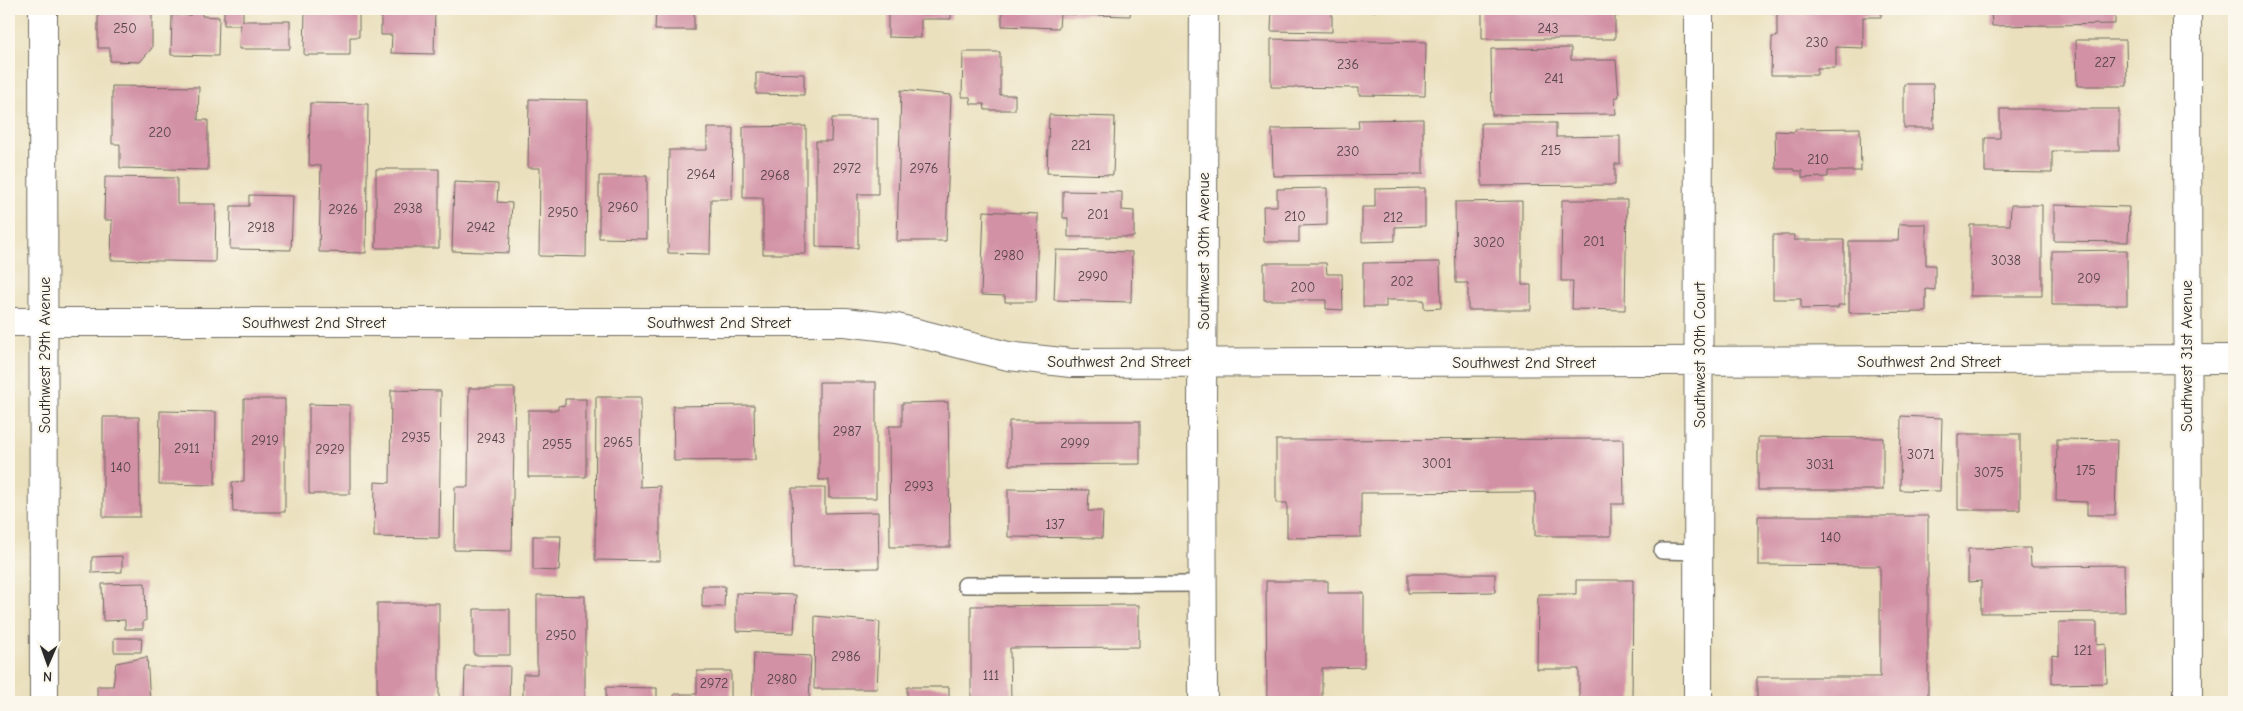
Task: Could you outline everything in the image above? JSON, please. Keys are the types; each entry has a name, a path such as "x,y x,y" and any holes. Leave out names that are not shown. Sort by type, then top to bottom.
{"street":[{"name":"Southwest 29th Avenue","path":"43,9 44,702"},
{"name":"Southwest 30th Avenue","path":"1203,702 1204,9"},
{"name":"Southwest 30th Court","path":"1698,702 1699,9"},
{"name":"Southwest 31st Avenue","path":"2187,9 2186,360 2188,702"},
{"name":"Southwest 2nd Street","path":"9,322 845,322 897,328 1031,360 1071,363 2234,359"}],"lane":[{"path":"1662,551 1699,552"},
{"path":"965,585 1203,584"}],"building":[{"path":"98,9 152,9 152,48 140,62 110,61 110,48 98,48"},
{"path":"224,9 243,9 243,21 290,21 290,49 239,49 240,25 224,25"},
{"path":"305,9 359,9 359,37 350,37 350,55 304,55"},
{"path":"381,9 435,9 434,54 391,53 392,35 381,35"},
{"path":"656,9 694,9 694,30 655,30"},
{"path":"888,9 951,9 951,19 921,19 921,38 888,37"},
{"path":"1002,9 1131,9 1130,16 1060,14 1059,28 1002,26"},
{"path":"1272,9 1332,9 1332,32 1271,31"},
{"path":"1376,9 1376,11 1349,10"},
{"path":"1482,9 1619,9 1619,16 1615,16 1615,39 1482,39"},
{"path":"1771,9 1881,9 1881,17 1863,17 1863,48 1836,47 1836,68 1817,68 1817,75 1771,75 1772,37 1777,37 1777,13 1771,13"},
{"path":"1991,9 2115,9 2115,24 1992,26"},
{"path":"191,12 202,12 202,16 219,17 218,56 171,55 172,15 191,15"},
{"path":"1271,39 1426,42 1425,96 1359,95 1359,88 1271,87"},
{"path":"2076,40 2126,40 2127,86 2077,86"},
{"path":"1571,48 1571,60 1616,60 1619,97 1615,97 1616,114 1492,115 1491,49"},
{"path":"963,52 1000,52 1000,95 1015,95 1015,110 985,110 984,104 971,104 970,97 962,97"},
{"path":"756,73 804,74 804,95 756,94"},
{"path":"1904,84 1933,84 1934,128 1904,128"},
{"path":"112,86 199,87 198,120 208,120 208,170 120,168 120,144 112,144"},
{"path":"901,90 951,95 946,241 897,241"},
{"path":"529,99 588,100 586,257 539,256 540,168 528,168"},
{"path":"310,103 368,104 366,253 319,252 321,166 309,165"},
{"path":"2000,109 2119,109 2119,151 2052,151 2052,173 1985,172 1985,138 2000,138"},
{"path":"1049,115 1115,117 1113,175 1047,173"},
{"path":"832,118 878,118 878,194 858,194 858,248 816,247 816,141 831,141"},
{"path":"1423,119 1423,174 1273,176 1272,129 1359,128 1358,120"},
{"path":"1481,123 1556,123 1556,137 1620,136 1620,164 1615,164 1615,185 1482,186"},
{"path":"806,126 806,254 763,254 763,198 743,198 743,127"},
{"path":"707,128 733,128 732,199 711,199 710,254 668,253 669,150 707,150"},
{"path":"1860,128 1861,171 1828,171 1828,177 1802,178 1802,171 1776,169 1775,131 1795,132 1795,129"},
{"path":"376,169 439,169 439,248 376,248"},
{"path":"599,176 647,176 647,239 599,238"},
{"path":"105,177 177,178 177,204 216,204 215,262 111,260 112,220 104,220"},
{"path":"454,182 498,184 497,202 512,203 509,253 452,251"},
{"path":"1327,188 1327,225 1299,226 1299,242 1264,242 1263,206 1277,206 1277,189"},
{"path":"1425,188 1425,226 1395,227 1395,241 1362,242 1362,207 1375,207 1375,189"},
{"path":"1063,191 1122,192 1122,210 1134,211 1134,237 1068,237 1068,218 1063,218"},
{"path":"249,195 293,196 291,250 230,249 231,206 249,206"},
{"path":"1562,200 1627,200 1625,310 1572,309 1573,281 1561,281"},
{"path":"1522,201 1522,285 1531,285 1531,310 1468,310 1468,283 1456,283 1455,202"},
{"path":"2011,205 2042,205 2042,296 1970,296 1970,225 2010,225"},
{"path":"2054,205 2129,207 2128,242 2054,241"},
{"path":"984,211 1038,214 1036,302 1005,302 1005,296 981,295"},
{"path":"1899,224 1926,224 1926,265 1935,265 1935,290 1926,289 1926,312 1849,313 1849,241 1898,241"},
{"path":"1773,235 1794,235 1794,240 1844,240 1844,305 1838,305 1838,308 1801,309 1801,299 1773,299"},
{"path":"1056,250 1132,252 1131,302 1054,300"},
{"path":"2127,250 2127,305 2052,305 2052,251"},
{"path":"1440,262 1441,308 1424,309 1424,300 1386,300 1386,307 1363,307 1363,263"},
{"path":"1264,263 1326,263 1327,274 1342,274 1343,310 1326,309 1326,300 1264,300"},
{"path":"819,382 876,382 876,498 829,498 829,480 819,480"},
{"path":"469,388 515,388 512,551 454,550 455,487 468,487"},
{"path":"391,390 441,391 439,538 374,537 375,482 390,483"},
{"path":"596,397 641,397 640,487 660,486 660,561 595,560"},
{"path":"244,399 285,399 285,512 233,512 232,482 244,481"},
{"path":"565,399 586,399 586,477 528,477 528,410 558,410 558,406 565,405"},
{"path":"948,402 950,547 890,547 889,426 902,426 902,403"},
{"path":"309,404 350,405 350,494 309,494"},
{"path":"754,405 755,460 674,461 673,406"},
{"path":"160,411 216,412 215,485 159,484"},
{"path":"1901,416 1942,418 1940,491 1900,490"},
{"path":"103,417 139,417 140,517 103,517"},
{"path":"1009,421 1140,421 1140,464 1009,465"},
{"path":"1958,434 2020,434 2020,510 1958,510"},
{"path":"1758,437 1883,438 1883,490 1758,490"},
{"path":"1623,439 1624,504 1611,504 1611,536 1535,536 1535,492 1361,493 1361,537 1287,538 1287,503 1276,503 1276,440"},
{"path":"2057,439 2117,440 2115,515 2087,515 2087,502 2056,501"},
{"path":"792,488 825,488 825,513 878,512 879,568 793,569"},
{"path":"1008,489 1089,490 1088,511 1103,511 1102,538 1008,537"},
{"path":"1758,516 1928,516 1928,702 1757,702 1757,677 1880,677 1880,566 1758,565"},
{"path":"533,536 561,536 559,571 533,570"},
{"path":"2030,548 2031,566 2124,565 2125,612 1981,613 1981,581 1968,582 1968,549"},
{"path":"122,556 122,572 92,573 92,557"},
{"path":"1408,574 1495,574 1495,592 1408,593"},
{"path":"1576,580 1633,580 1632,702 1579,702 1579,669 1537,669 1538,594 1576,594"},
{"path":"1266,581 1328,581 1328,593 1364,593 1364,667 1322,668 1322,702 1267,702"},
{"path":"145,583 146,621 143,621 143,629 125,629 125,620 103,621 102,584"},
{"path":"702,586 725,586 724,607 702,607"},
{"path":"736,593 796,595 794,633 736,631"},
{"path":"537,595 585,596 585,702 523,702 523,674 537,674"},
{"path":"377,603 439,603 439,702 377,702"},
{"path":"1139,605 1139,647 1010,648 1011,702 971,702 971,606"},
{"path":"474,609 510,609 510,655 474,655"},
{"path":"815,616 880,622 877,689 814,689"},
{"path":"2059,622 2097,622 2097,645 2106,644 2107,683 2052,684 2052,655 2059,656"},
{"path":"114,638 142,638 141,652 114,652"},
{"path":"754,653 811,656 809,702 752,702"},
{"path":"147,657 150,702 97,702 97,686 113,686 116,663"},
{"path":"465,666 510,666 509,702 464,702"},
{"path":"697,671 731,671 731,702 674,702 674,694 697,694"},
{"path":"606,687 657,688 657,702 606,702"},
{"path":"907,687 949,687 949,702 907,702"}]}
